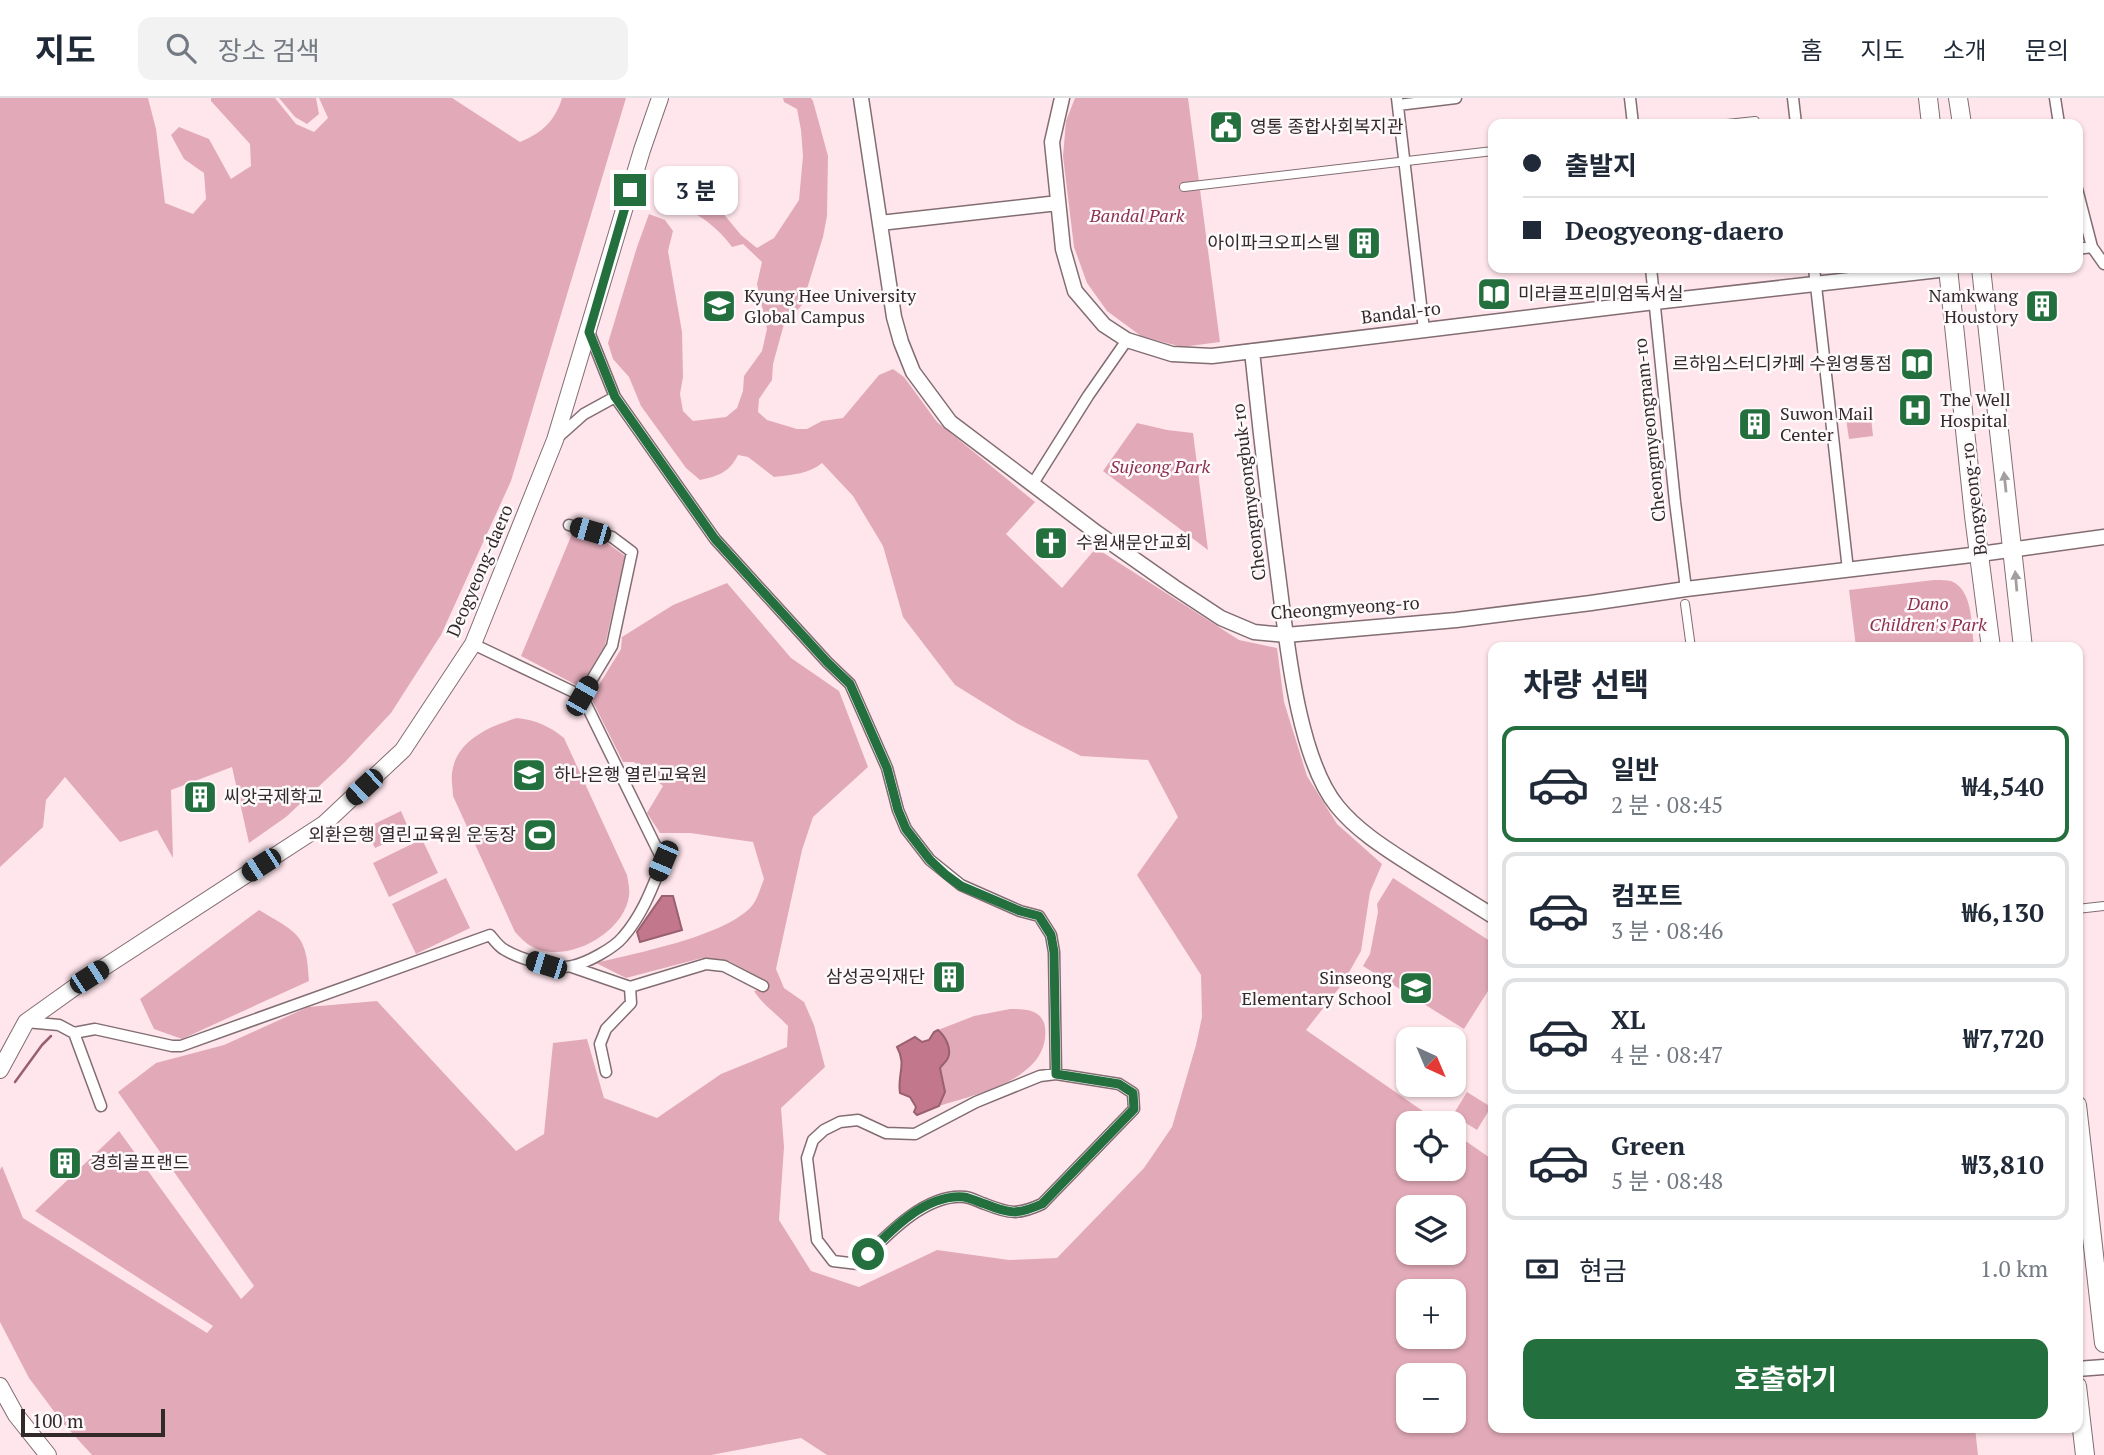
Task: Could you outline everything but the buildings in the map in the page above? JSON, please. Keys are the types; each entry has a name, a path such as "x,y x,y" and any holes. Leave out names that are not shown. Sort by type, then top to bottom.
{"main road":[{"name":"Deogyeong-daero","path":"0,1070 26,1022 89,977 324,824 403,750 473,644 555,440 660,98"},
{"path":"1928,98 1930,119"},
{"path":"1958,98 1961,119"},
{"name":"Bongyeong-ro","path":"1949,273 1990,642"},
{"name":"Bongyeong-ro","path":"1982,273 2022,642"},
{"path":"2083,1158 2104,1343"},
{"path":"0,1386 16,1415 48,1455"},
{"path":"2082,1433 2085,1455"}],"street":[{"name":"Cheongmyeong-ro","path":"861,98 894,317 913,372 950,422 1032,485 1119,549 1221,618 1254,632 1286,635 1456,620 1591,603 1686,596 1848,570 2104,537"},
{"name":"Bandal-ro","path":"1062,98 1052,142 1063,249 1075,290 1104,325 1128,340 1172,354 1212,356 1904,273"},
{"path":"1424,330 1397,101 1456,98"},
{"path":"1630,98 1632,119"},
{"path":"1793,98 1795,119"},
{"path":"2055,98 2058,119"},
{"path":"1184,187 1488,153"},
{"path":"880,223 1058,203"},
{"path":"2083,212 2092,247 2104,264"},
{"path":"2083,248 2092,247"},
{"name":"Cheongmyeongnam-ro","path":"1652,273 1686,596"},
{"path":"1815,273 1848,570"},
{"path":"589,332 615,397 715,539 850,684 887,768 906,829 921,849 938,868 961,886 1020,911 1039,916 1051,935 1055,964 1056,1074"},
{"path":"1032,485 1088,396 1128,340"},
{"name":"Cheongmyeongbuk-ro","path":"1252,351 1262,457 1286,635 1301,720 1318,775 1336,805 1354,825 1488,913"},
{"path":"555,440 584,414 615,397"},
{"path":"569,525 612,537 632,552 612,646 582,696"},
{"path":"1686,596 1690,642"},
{"path":"473,644 582,696 663,861 642,912 621,939 601,954 572,967"},
{"path":"2083,908 2104,906"},
{"path":"26,1022 59,1025 74,1033 95,1028 181,1046 490,935 504,949 523,957 546,965 572,967 630,987 706,964 724,966 763,986"},
{"path":"606,1072 600,1045 606,1029 631,1003 630,987"},
{"path":"74,1033 101,1106"},
{"path":"1056,1074 1119,1084 1133,1093 1134,1109 1042,1204 1011,1213 967,1197 942,1198 895,1228 858,1264 833,1261 817,1240 807,1158 813,1140 824,1130 840,1122 858,1120 886,1132 915,1134 976,1102 1040,1076 1056,1074"},
{"path":"2083,1369 2104,1367"}],"green space":[{"path":"0,98 148,98 156,129 165,203 193,214 206,199 204,173 184,159 171,135 179,127 209,139 231,179 251,166 250,144 211,98 275,98 296,124 314,132 328,118 319,98 452,98 520,142 547,125 562,98 626,98 511,481 441,635 391,713 345,762 286,817 249,843 232,767 171,790 173,858 157,830 120,842 65,777 46,800 43,827 0,867"},
{"path":"279,98 316,98 319,114 307,124 295,117"},
{"path":"783,98 811,98 813,101 828,156 827,216 802,305 784,324 773,364 772,380 759,399 758,412 767,420 797,429 807,429 822,421 843,418 879,375 893,369 904,377 937,422 1035,502 1006,534 1062,588 1096,548 1239,640 1277,648 1284,702 1307,776 1337,824 1382,864 1370,892 1361,951 1343,983 1306,1030 1396,1092 1396,1097 1403,1097 1423,1111 1396,1111 1396,1181 1466,1181 1466,1141 1488,1157 1488,1433 1976,1433 1978,1455 827,1455 801,1438 711,1455 92,1455 62,1422 29,1378 0,1322 2,1166 23,1218 207,1333 213,1326 35,1211 119,1131 241,1299 254,1286 118,1092 156,1063 224,1045 308,1007 377,1001 516,1151 544,1134 553,1043 587,1039 604,1098 657,1118 721,1074 787,1047 788,1026 754,991 766,988 765,980 729,961 702,958 626,978 596,963 699,936 737,918 750,908 764,879 753,842 690,833 660,833 647,813 663,786 634,762 623,762 591,698 621,649 622,637 673,605 727,583 791,658 839,691 868,767 813,817 802,850 776,969 784,988 804,1002 814,1025 825,1067 781,1108 784,1147 779,1220 811,1271 859,1287 937,1250 1009,1260 1057,1258 1144,1168 1172,1127 1202,1017 1201,975 1137,875 1178,817 1148,760 1081,756 1018,724 955,685 903,617 883,546 853,496 822,463 806,472 774,477 748,457 738,455 722,473 700,480 686,468 641,406 629,377 613,359 608,343 649,214 665,220 673,231 668,251 682,332 683,377 680,394 683,411 693,421 726,417 737,408 743,391 744,376 762,351 767,329 757,284 762,262 743,244 732,247 707,222 692,212 676,207 659,186 676,176 702,189 714,185 722,195 722,212 741,235 757,248 774,238 799,200 803,156 797,109 784,102"},
{"name":"Bandal Park","path":"1075,98 1188,98 1220,342 1182,347 1141,336 1107,311 1087,283 1074,247 1063,156 1066,121"},
{"path":"1870,408 1873,436 1849,439 1845,412"},
{"name":"Sujeong Park","path":"1137,423 1193,433 1208,550 1103,471"},
{"path":"572,534 607,543 625,556 605,645 580,687 521,656"},
{"name":"Dano Children's Park","path":"1934,580 1951,581 1964,592 1968,601 1973,642 1855,642 1849,590"},
{"name":"외환은행 열린교육원 운동장","path":"517,718 542,724 564,738 627,875 629,896 625,910 616,923 590,943 575,949 544,951 529,945 515,932 453,796 452,773 455,761 467,743 496,725"},
{"path":"401,811 410,832 375,848 366,828"},
{"path":"422,839 438,873 389,897 373,863"},
{"path":"446,878 470,928 416,954 392,904"},
{"path":"1393,878 1488,940 1488,991 1465,1027 1461,1027 1363,966 1370,954 1377,904"},
{"path":"259,910 298,936 306,953 309,981 182,1039 154,1029 140,999"},
{"path":"1010,1009 1032,1011 1043,1021 1044,1045 1036,1060 1009,1082 939,1106 944,1091 940,1068 948,1058 947,1041 938,1030 974,1016"},
{"path":"1467,1092 1488,1105 1488,1112 1477,1130 1466,1123 1466,1111 1455,1111"}],"shaded area":[{"path":"662,896 673,896 682,930 640,942 637,932"},
{"path":"938,1030 949,1050 948,1058 940,1068 945,1092 939,1106 917,1115 910,1097 900,1093 902,1064 897,1047 915,1037 922,1042 929,1040"}],"waterway":[{"path":"15,1082 51,1036"}],"place":[{"name":"영통 종합사회복지관","path":"1226,127"},
{"name":"아이파크오피스텔","path":"1364,243"},
{"name":"미라클프리미엄독서실","path":"1494,294"},
{"name":"Kyung Hee University Global Campus","path":"719,306"},
{"name":"Namkwang Houstory","path":"2042,306"},
{"name":"르하임스터디카페 수원영통점","path":"1917,364"},
{"name":"The Well Hospital","path":"1915,410"},
{"name":"Suwon Mail Center","path":"1755,424"},
{"name":"수원새문안교회","path":"1051,543"},
{"name":"하나은행 열린교육원","path":"529,775"},
{"name":"씨앗국제학교","path":"200,797"},
{"name":"외환은행 열린교육원 운동장","path":"540,835"},
{"name":"삼성공익재단","path":"949,977"},
{"name":"Sinseong Elementary School","path":"1416,988"},
{"name":"경희골프랜드","path":"65,1163"}],"route":[{"path":"630,190 589,332 615,397 715,539 850,684 887,768 906,829 921,849 938,868 961,886 1020,911 1039,916 1051,935 1054,952 1056,1074 1119,1084 1133,1093 1134,1109 1042,1204 1011,1213 967,1197 942,1198 895,1228 868,1254"}]}
